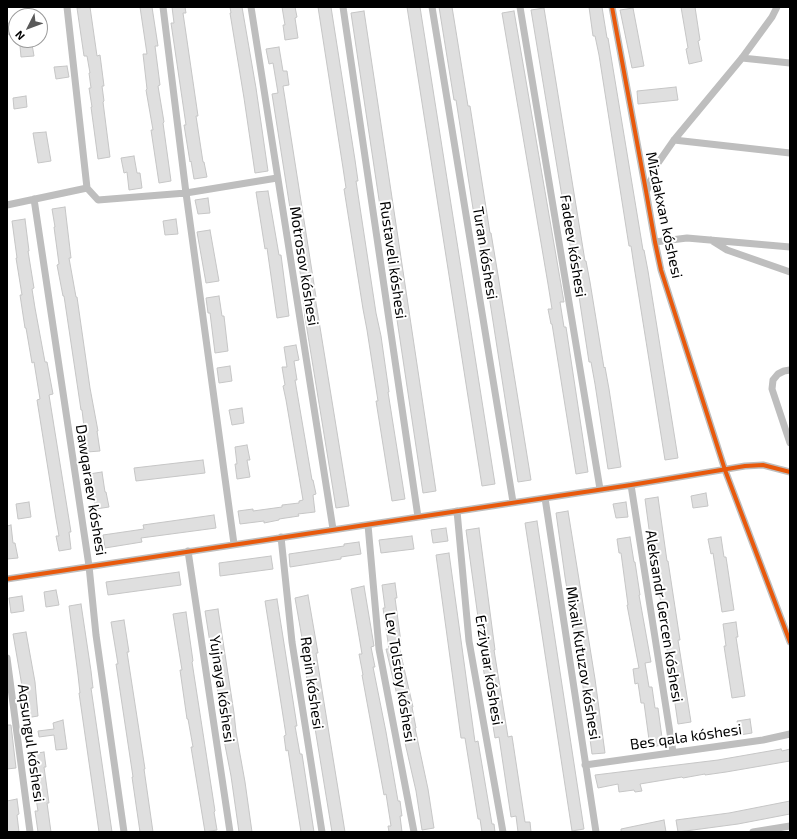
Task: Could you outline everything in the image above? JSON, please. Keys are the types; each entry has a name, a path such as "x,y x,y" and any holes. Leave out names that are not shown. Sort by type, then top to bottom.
{"street":[{"path":"67,7 88,188 98,200 186,193 277,178"},
{"path":"163,7 186,193 234,544"},
{"name":"Motrosov kóshesi","path":"251,7 333,529"},
{"name":"Rustaveli kóshesi","path":"343,7 418,516"},
{"name":"Turan kóshesi","path":"432,7 513,502"},
{"name":"Fadeev kóshesi","path":"520,7 600,489"},
{"name":"Mizdakxan kóshesi","path":"612,7 655,242 662,270 725,470 790,642"},
{"path":"646,191 658,163 674,140 742,58 777,7"},
{"path":"742,58 790,63"},
{"path":"674,140 790,153"},
{"path":"7,205 88,188"},
{"name":"Dawqaraev kóshesi","path":"34,199 89,566 96,635 124,832"},
{"path":"655,242 687,238 790,247"},
{"path":"710,240 727,250 790,272"},
{"path":"790,370 778,374 773,380 772,389 790,443"},
{"path":"7,579 630,485 745,466 763,465 790,472"},
{"name":"Aleksandr Gercen kóshesi","path":"630,485 672,752"},
{"name":"Mixail Kutuzov kóshesi","path":"545,498 596,832"},
{"name":"Erziyuar kóshesi","path":"458,511 469,641 502,832"},
{"name":"Lev Tolstoy kóshesi","path":"368,525 379,649 414,832"},
{"name":"Repin kóshesi","path":"282,537 292,642 322,832"},
{"name":"Yujnaya kóshesi","path":"188,551 230,832"},
{"name":"Aqsungul kóshesi","path":"7,658 30,832"},
{"name":"Bes qala kóshesi","path":"585,765 763,740 790,734"},
{"path":"753,832 790,826"}],"building":[{"path":"90,7 97,56 100,55 104,86 102,86 103,102 110,157 98,159 89,88 91,88 90,73 87,56 84,56 77,8"},
{"path":"140,7 152,7 158,46 155,46 160,85 158,86 171,181 159,183 151,130 153,130 146,90 143,54 147,54"},
{"path":"172,7 185,7 186,13 183,13 198,116 196,116 203,162 207,177 194,179 191,161 190,162 171,23 174,23"},
{"path":"230,7 242,7 268,171 255,173"},
{"path":"282,7 295,7 298,38 285,40 283,25 285,25"},
{"path":"318,7 331,7 405,499 392,501 376,401 378,401 344,189 346,188"},
{"path":"407,7 420,7 495,484 482,486"},
{"path":"439,7 452,7 468,106 470,106 531,480 518,482 485,270 476,228 456,100 454,100"},
{"path":"589,7 602,7 643,250 648,271 678,458 665,460 599,55 595,36 593,36"},
{"path":"681,7 695,7 700,40 698,41 702,61 689,64 686,49 688,48"},
{"path":"544,8 585,261 609,389 621,467 608,469 595,384 591,362 589,362 572,251 531,10"},
{"path":"633,8 644,66 632,68 620,10"},
{"path":"364,11 436,491 423,493 351,13"},
{"path":"514,11 564,302 560,302 564,327 566,327 588,472 576,474 552,324 548,309 552,309 548,284 502,13"},
{"path":"7,23 8,34 7,34"},
{"path":"279,47 283,71 287,71 289,85 283,86 349,506 336,508 305,317 301,278 272,94 278,93 273,63 269,64 266,49"},
{"path":"20,48 33,48 34,56 21,57"},
{"path":"67,66 69,77 56,79 54,67"},
{"path":"676,87 678,100 638,104 637,91"},
{"path":"26,96 27,107 14,109 13,98"},
{"path":"46,132 51,161 38,163 33,133"},
{"path":"134,156 137,173 140,173 142,188 129,190 127,172 124,173 121,158"},
{"path":"268,191 279,255 281,255 289,316 277,318 267,248 265,249 256,192"},
{"path":"208,198 210,213 198,214 195,200"},
{"path":"65,207 71,258 69,258 77,297 100,451 87,452 64,296 57,265 59,264 52,209"},
{"path":"25,219 34,288 32,289 45,362 47,362 53,394 49,395 71,532 69,532 71,549 59,551 56,536 59,536 37,400 40,399 34,362 32,363 25,328 12,221"},
{"path":"176,219 178,234 165,235 163,221"},
{"path":"210,230 219,281 206,283 197,232"},
{"path":"219,296 222,316 224,316 228,351 215,353 210,313 208,313 206,298"},
{"path":"296,345 299,360 294,361 297,380 295,380 312,480 316,494 313,495 315,512 298,514 299,516 264,523 264,521 240,524 238,511 253,509 253,511 282,507 282,505 299,503 299,501 303,500 283,386 285,385 282,367 287,367 284,347"},
{"path":"230,366 232,381 219,383 217,368"},
{"path":"242,408 244,423 232,425 229,410"},
{"path":"247,445 250,460 247,460 250,477 237,479 235,447"},
{"path":"203,460 205,473 136,481 134,468"},
{"path":"102,472 109,507 96,509 89,474"},
{"path":"706,493 708,506 693,508 691,496"},
{"path":"658,497 691,722 678,724 645,499"},
{"path":"29,502 31,517 18,519 16,504"},
{"path":"626,502 628,517 616,518 613,504"},
{"path":"568,511 595,679 605,753 592,754 556,513"},
{"path":"214,515 216,528 141,538 142,542 105,548 103,535 144,529 143,525"},
{"path":"537,521 584,829 572,831 525,523"},
{"path":"11,525 13,543 15,543 18,558 7,559 7,526"},
{"path":"446,528 448,541 433,543 431,530"},
{"path":"479,528 494,650 508,737 512,736 525,822 530,822 531,832 518,832 516,816 511,817 499,737 495,738 482,661 484,661 466,530"},
{"path":"412,536 414,549 381,553 379,540"},
{"path":"630,537 651,662 645,663 649,687 652,687 655,708 658,708 663,745 650,747 644,703 641,703 638,683 635,684 633,669 639,668 627,605 621,553 619,553 617,539"},
{"path":"721,537 724,557 726,557 734,610 722,612 713,553 711,554 708,539"},
{"path":"359,542 361,554 341,557 341,559 290,567 289,554 344,546 344,544"},
{"path":"449,553 475,742 478,741 492,824 494,824 495,832 482,832 480,819 478,819 465,738 461,738 436,555"},
{"path":"271,556 273,569 220,576 219,563"},
{"path":"179,572 181,585 108,595 106,582"},
{"path":"395,583 397,598 395,598 401,642 398,642 413,707 415,728 428,789 434,828 422,830 416,791 403,734 402,716 386,649 389,649 383,608 385,608 382,585"},
{"path":"364,586 374,646 371,647 375,667 373,667 398,801 400,801 402,832 389,832 388,826 391,826 386,794 384,795 362,675 359,654 362,654 351,589"},
{"path":"56,590 59,605 46,607 44,592"},
{"path":"308,595 345,832 332,832 304,661 306,661 295,598"},
{"path":"22,596 24,611 11,613 9,598"},
{"path":"277,599 297,726 295,726 300,754 302,754 314,832 301,832 288,750 286,751 284,736 286,735 265,601"},
{"path":"81,604 91,671 93,688 91,688 112,832 99,832 79,693 69,606"},
{"path":"218,609 252,832 239,832 224,740 205,611"},
{"path":"186,612 217,830 205,832 191,747 193,747 187,719 180,670 182,670 173,614"},
{"path":"124,620 129,652 127,652 153,832 140,832 116,664 118,664 111,622"},
{"path":"736,622 738,637 736,637 745,696 732,698 724,646 726,646 723,624"},
{"path":"26,632 35,682 38,716 26,718 13,634"},
{"path":"750,719 752,733 740,735 737,721"},
{"path":"63,720 67,749 56,750 54,735 39,737 38,731 54,729 53,723"},
{"path":"7,725 11,725 16,768 7,769"},
{"path":"781,749 782,751 790,749 790,761 640,784 642,791 635,792 634,790 619,792 618,784 598,788 595,775 718,760"},
{"path":"44,752 46,767 44,767 49,803 47,803 51,832 38,832 35,811 38,811 32,774 34,774 31,754"},
{"path":"17,799 19,832 7,832 7,801"},
{"path":"790,801 790,814 738,824 678,832 676,820 729,813"},
{"path":"664,820 666,832 621,832 621,829"}],"cycle path":[{"path":"612,7 661,270 725,470 790,642"},
{"path":"7,579 631,485 745,466 763,465 790,472"}]}
